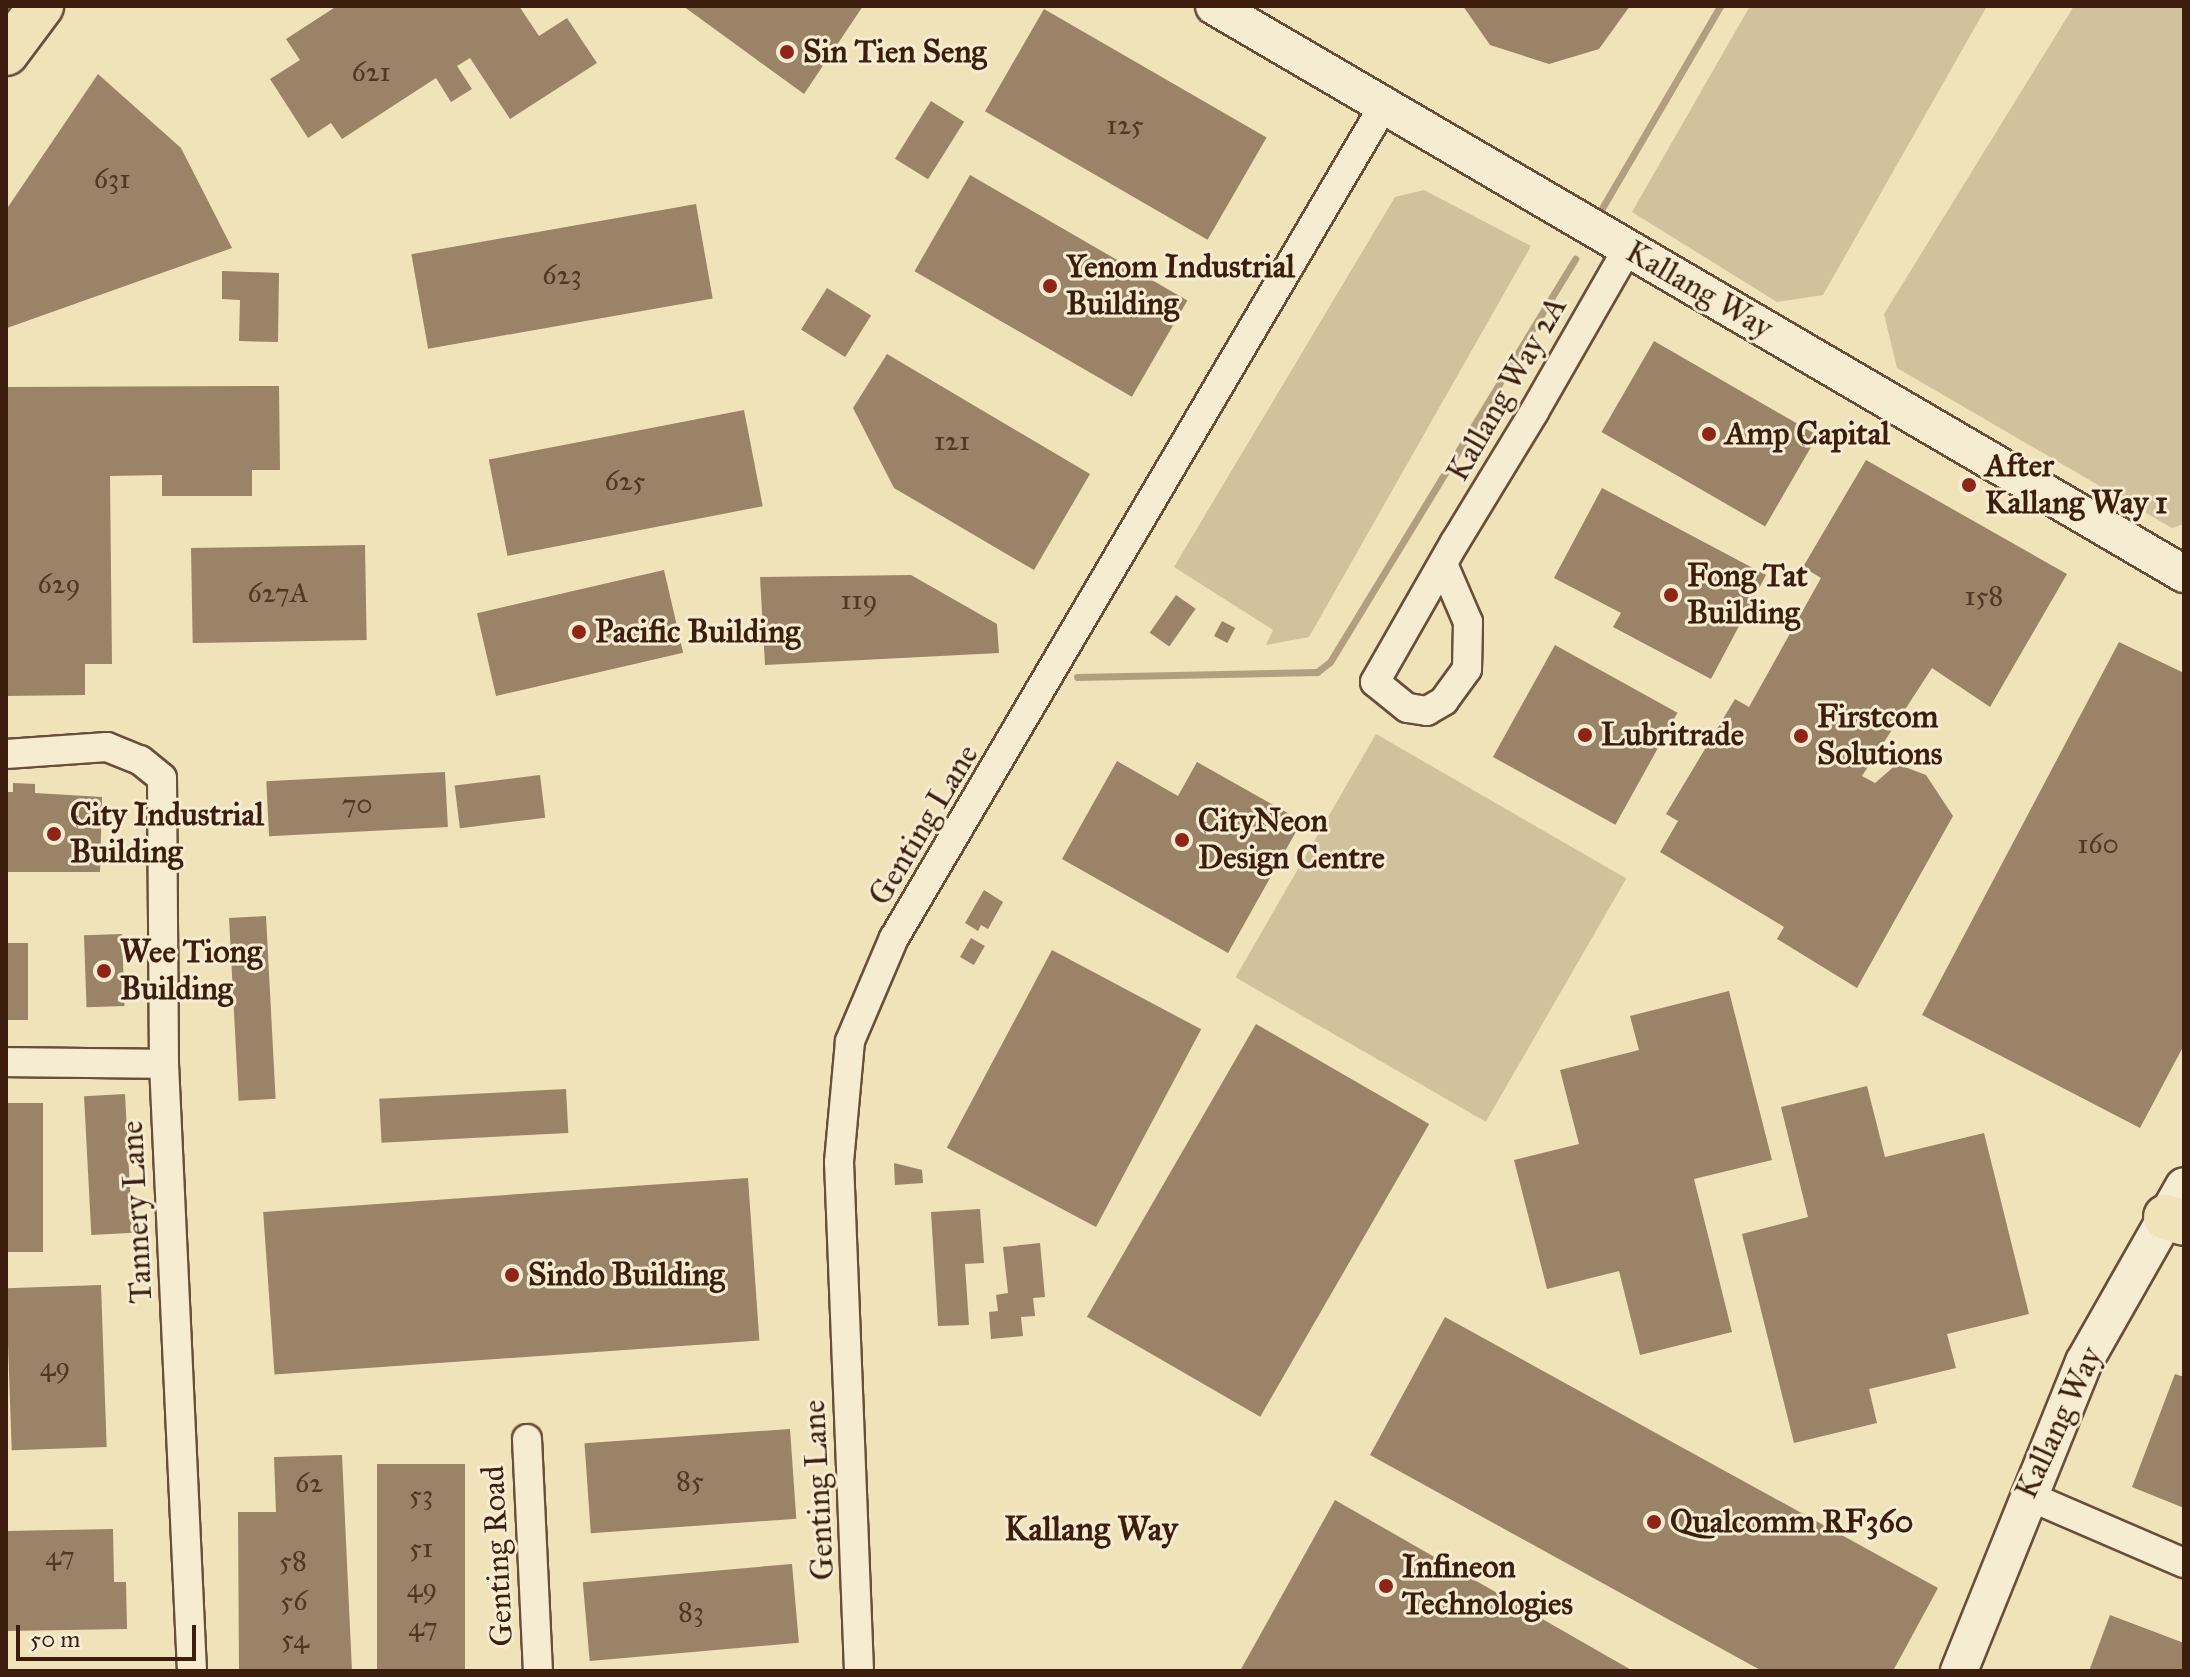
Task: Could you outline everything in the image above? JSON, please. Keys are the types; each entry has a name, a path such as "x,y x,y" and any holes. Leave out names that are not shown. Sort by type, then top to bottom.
{"main road":[{"path":"6,53 41,6"}],"street":[{"name":"Kallang Way","path":"1214,6 2184,574"},
{"name":"Genting Lane","path":"859,1671 839,1162 850,1041 894,938 1384,105"},
{"name":"Kallang Way 2A","path":"1443,564 1468,622 1467,669 1444,701 1427,711 1407,708 1375,682 1619,243"},
{"name":"Tannery Lane","path":"6,754 107,747 140,760 162,778 164,1064 192,1671"},
{"path":"6,1062 164,1064"},
{"name":"Kallang Way","path":"1959,1671 2026,1495 2084,1362 2178,1209"},
{"name":"Genting Road","path":"527,1439 538,1671"},
{"path":"2026,1495 2184,1563"}],"shaded area":[{"path":"1750,6 1987,6 1823,295 1777,302 1632,212"},
{"path":"2074,6 2184,6 2184,524 2172,528 1897,368 1884,314"},
{"path":"1424,190 1531,246 1309,637 1266,645 1273,630 1174,567 1395,197"},
{"path":"1376,734 1626,878 1486,1122 1236,977"}],"building":[{"path":"337,6 519,6 539,36 567,18 597,63 510,119 470,58 457,66 472,89 451,102 436,78 342,139 331,123 308,138 270,79 300,60 286,39"},
{"name":"Sin Tien Seng","path":"683,6 863,6 804,94"},
{"path":"1463,6 1630,6 1599,49 1549,64 1490,45"},
{"path":"1044,9 1267,138 1208,240 985,111"},
{"path":"98,74 181,148 232,248 7,328 6,210"},
{"path":"931,101 964,122 928,179 895,159"},
{"name":"Yenom Industrial Building","path":"970,175 1187,300 1132,397 914,271"},
{"path":"696,204 713,299 428,349 411,254"},
{"path":"222,271 279,273 278,342 239,341 240,300 222,299"},
{"path":"827,288 871,316 845,357 801,330"},
{"name":"Amp Capital","path":"1654,341 1818,436 1765,526 1602,432"},
{"path":"887,354 1090,474 1034,570 894,488 853,408"},
{"path":"279,386 280,470 252,470 252,496 162,496 162,475 110,476 112,664 85,664 85,695 6,696 6,387"},
{"path":"744,410 763,506 507,556 489,460"},
{"name":"Firstcom Solutions","path":"1866,460 2067,574 1990,707 1932,668 1862,776 1875,783 1897,764 1926,775 1953,816 1857,988 1777,939 1784,927 1660,852 1678,821 1666,814 1735,699 1749,707 1821,578 1803,567"},
{"name":"Fong Tat Building","path":"1602,488 1766,575 1711,679 1613,627 1621,613 1554,578"},
{"path":"365,545 367,640 193,643 191,548"},
{"name":"Pacific Building","path":"664,570 683,653 496,696 477,613"},
{"path":"911,575 997,624 999,653 765,665 760,577"},
{"path":"1176,595 1196,609 1169,646 1150,633"},
{"path":"1222,621 1235,628 1227,643 1214,636"},
{"path":"2119,642 2184,673 2184,1045 2140,1128 1922,1015"},
{"name":"Lubritrade","path":"1555,645 1677,713 1615,825 1493,757"},
{"name":"CityNeon Design Centre","path":"1117,761 1178,796 1197,762 1302,821 1228,953 1062,859"},
{"path":"445,772 448,827 269,836 266,781"},
{"path":"540,775 545,818 460,828 455,785"},
{"name":"City Industrial Building","path":"13,783 35,784 35,793 102,797 100,872 6,872 6,792 13,792"},
{"path":"984,890 1003,902 988,929 981,925 978,931 965,923"},
{"path":"266,916 276,1099 239,1101 229,918"},
{"name":"Wee Tiong Building","path":"122,934 125,1006 87,1007 84,935"},
{"path":"971,938 985,946 974,965 960,957"},
{"path":"6,943 28,943 28,1020 6,1020"},
{"path":"1052,950 1201,1029 1096,1227 947,1148"},
{"path":"1729,991 1772,1160 1694,1179 1732,1332 1640,1355 1619,1271 1547,1289 1514,1160 1579,1144 1560,1070 1639,1050 1630,1016"},
{"path":"1256,1024 1429,1124 1260,1417 1087,1317"},
{"path":"1867,1086 1885,1157 1984,1133 2029,1314 1947,1334 1956,1368 1869,1389 1877,1423 1794,1443 1742,1234 1808,1217 1781,1107"},
{"path":"566,1089 568,1133 382,1143 379,1099"},
{"path":"125,1094 132,1233 91,1235 84,1096"},
{"path":"6,1103 43,1103 43,1252 6,1252"},
{"path":"894,1163 922,1170 923,1183 895,1185"},
{"name":"Sindo Building","path":"748,1178 759,1341 275,1375 263,1212"},
{"path":"980,1209 984,1263 965,1264 969,1325 938,1326 931,1212"},
{"path":"1040,1243 1045,1297 1033,1298 1035,1316 1021,1317 1023,1336 991,1339 989,1312 998,1311 996,1295 1008,1293 1003,1247"},
{"path":"101,1285 107,1447 12,1450 6,1288"},
{"name":"Qualcomm RF360","path":"1445,1317 1938,1588 1893,1671 1762,1671 1370,1455"},
{"path":"2175,1374 2184,1377 2184,1508 2132,1487"},
{"path":"790,1429 796,1519 591,1533 585,1443"},
{"path":"342,1455 352,1671 239,1671 238,1512 276,1512 274,1457"},
{"path":"377,1464 465,1464 465,1671 377,1671"},
{"name":"Infineon Technologies","path":"1335,1500 1633,1671 1240,1671"},
{"path":"113,1529 114,1582 126,1582 127,1629 6,1631 6,1531"},
{"path":"792,1564 799,1643 590,1661 583,1582"},
{"path":"2110,1615 2184,1643 2184,1671 2089,1671"}],"waterway":[{"path":"1601,210 1720,6"},
{"path":"1077,677 1317,672 1330,662 1575,259"}],"place":[{"name":"Sin Tien Seng","path":"787,52"},
{"name":"Yenom Industrial Building","path":"1050,286"},
{"name":"Amp Capital","path":"1709,434"},
{"name":"After Kallang Way 1","path":"1969,485"},
{"name":"Fong Tat Building","path":"1671,595"},
{"name":"Pacific Building","path":"579,632"},
{"name":"Lubritrade","path":"1585,735"},
{"name":"Firstcom Solutions","path":"1801,736"},
{"name":"City Industrial Building","path":"54,834"},
{"name":"CityNeon Design Centre","path":"1182,840"},
{"name":"Wee Tiong Building","path":"104,971"},
{"name":"Sindo Building","path":"512,1275"},
{"name":"Qualcomm RF360","path":"1654,1522"},
{"name":"Infineon Technologies","path":"1386,1586"}],"district":[{"name":"Kallang Way","path":"1091,1529"}]}
